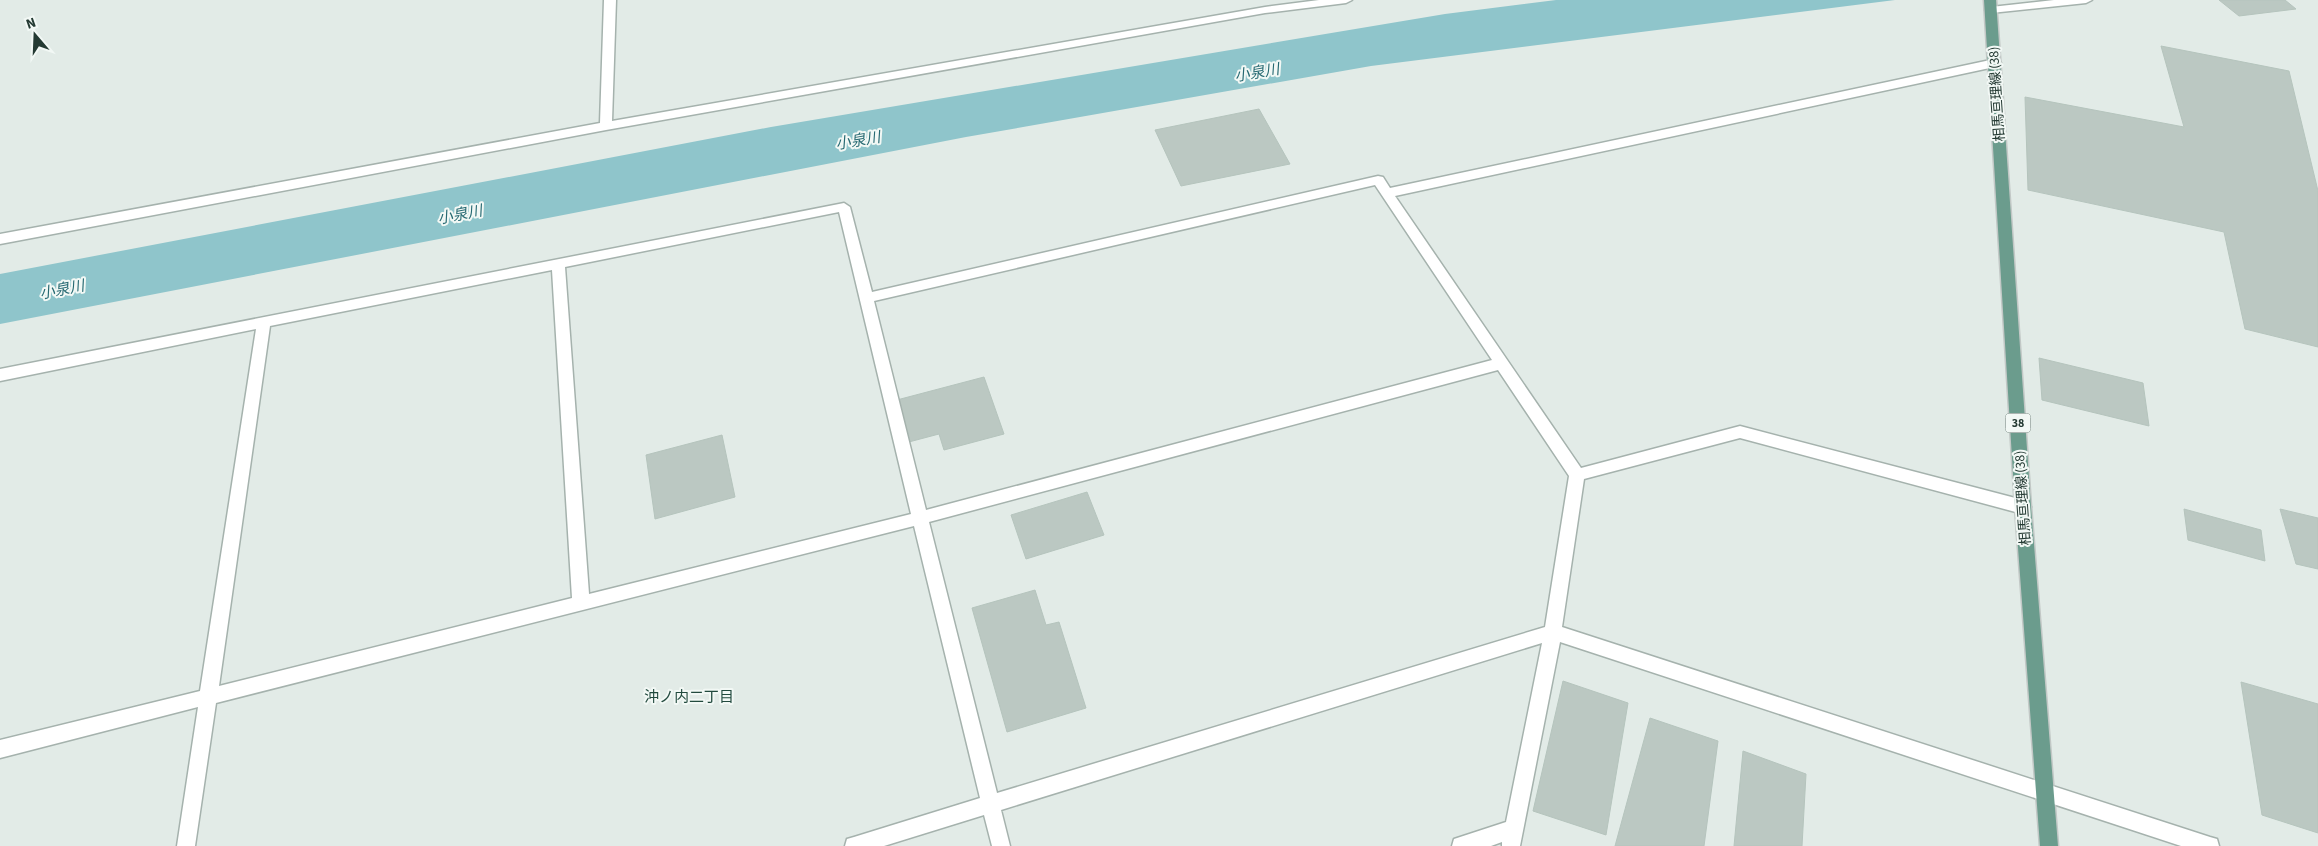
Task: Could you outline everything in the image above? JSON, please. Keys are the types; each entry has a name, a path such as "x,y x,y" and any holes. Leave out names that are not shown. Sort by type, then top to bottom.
{"main road":[{"name":"相馬亘理線 (38)","path":"1991,3 2023,507 2049,846"}],"street":[{"path":"606,126 610,0"},
{"path":"0,238 606,126 1265,10 1346,0"},
{"path":"1991,3 2086,0"},
{"path":"1387,193 1995,63"},
{"path":"866,298 1378,180 1577,475 1552,632 1513,838 1460,846"},
{"path":"0,375 844,207 1001,846"},
{"path":"558,264 581,603"},
{"path":"186,846 264,322"},
{"path":"0,749 920,518 1502,363"},
{"path":"1577,475 1740,432 2023,507"},
{"path":"854,846 1552,632 2210,846"}],"water":[{"name":"小泉川","path":"1556,0 1895,0 1371,66 966,137 0,324 0,274 771,127 1445,14"}],"building":[{"path":"2219,0 2285,0 2296,9 2239,16"},
{"path":"2161,46 2289,71 2318,191 2318,347 2245,329 2224,232 2028,190 2025,97 2184,127"},
{"path":"1259,109 1290,164 1181,186 1155,130"},
{"path":"2039,358 2143,383 2149,426 2042,400"},
{"path":"984,377 1004,434 944,450 939,434 905,443 893,401"},
{"path":"722,435 735,497 655,519 646,455"},
{"path":"1087,492 1104,535 1026,559 1011,515"},
{"path":"2184,509 2261,530 2265,561 2188,540"},
{"path":"2280,509 2318,518 2318,569 2296,564"},
{"path":"1035,590 1046,625 1059,622 1086,708 1007,732 972,608"},
{"path":"1563,681 1628,703 1606,835 1533,811"},
{"path":"2241,682 2318,704 2318,833 2262,815"},
{"path":"1650,718 1718,741 1704,846 1615,846"},
{"path":"1743,751 1806,774 1802,846 1734,846"}],"district":[{"name":"沖ノ内二丁目","path":"689,697"}]}
